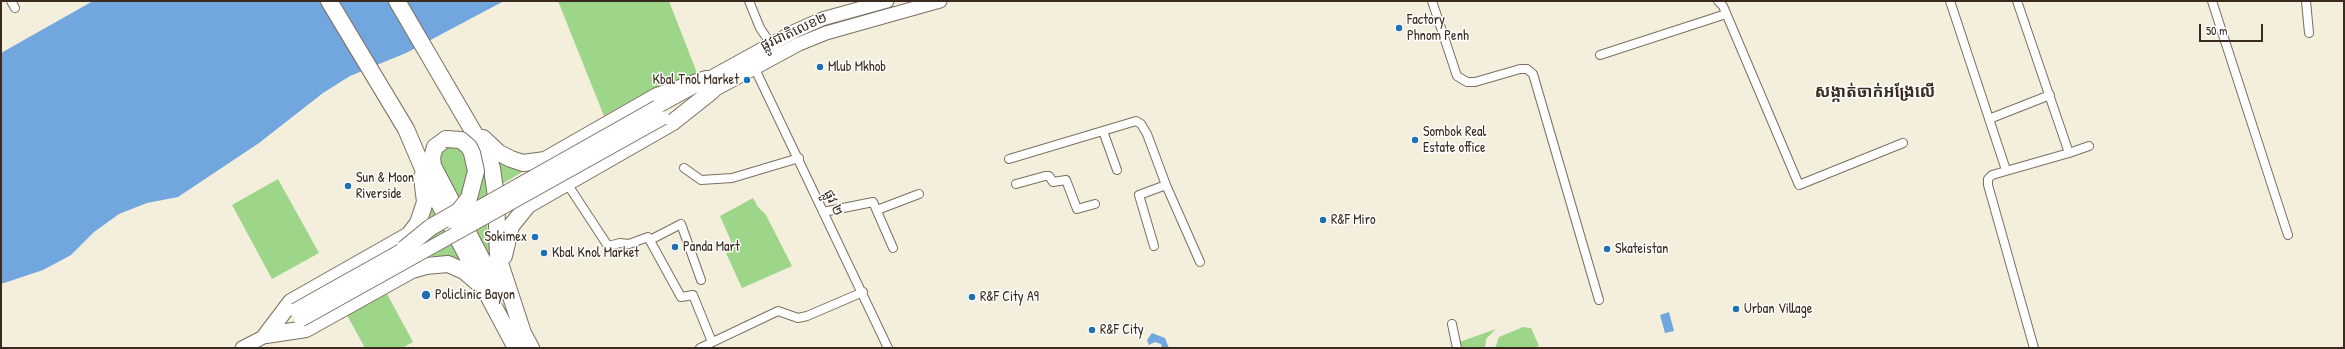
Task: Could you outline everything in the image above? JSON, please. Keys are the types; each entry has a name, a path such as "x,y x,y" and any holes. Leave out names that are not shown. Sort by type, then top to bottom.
{"highway":[{"path":"329,1 398,115 432,190 488,294 523,345"},
{"path":"397,1 472,127 492,168 496,197 498,257 509,291 523,345"},
{"path":"472,127 499,153 523,163 534,163 545,160 657,96 709,85"},
{"path":"509,291 504,248 511,226 528,205 673,122 709,85"},
{"path":"401,245 431,227 459,211 465,206 471,193 476,171 472,153 469,147 461,140 446,139 435,147 432,157 433,166 506,304 523,345"},
{"path":"401,245 414,230 425,202 424,188 417,156"},
{"path":"415,237 423,239 426,243 429,253 427,258 412,270 306,329 266,335 291,302 415,237"},
{"path":"412,270 437,264 448,264 469,274 488,294"}],"main road":[{"name":"ផ្លូវជាតិលេខ២","path":"709,85 771,44 822,20 887,1"},
{"name":"ផ្លូវជាតិលេខ២","path":"709,85 755,69 799,44 826,33 940,1"},
{"path":"298,315 709,85"},
{"path":"242,348 298,315 401,245 660,113"}],"street":[{"path":"749,1 760,28 771,44"},
{"path":"1432,1 1457,76 1467,82 1475,82 1520,69 1527,69 1533,74 1599,300"},
{"path":"1718,1 1726,14 1799,185 1903,143"},
{"path":"1950,1 2006,170"},
{"path":"2017,1 2069,153"},
{"path":"2212,1 2288,234"},
{"path":"2306,1 2309,33"},
{"path":"1600,55 1726,14"},
{"name":"ផ្លូវ ២","path":"755,69 863,292 888,348"},
{"path":"1988,119 2050,96"},
{"path":"1009,159 1136,121 1141,124 1147,134 1166,185 1200,262"},
{"path":"1103,131 1117,170"},
{"path":"2034,348 1988,185 1988,179 1992,175 2006,170 2089,146"},
{"path":"684,168 701,180 732,178 798,158"},
{"path":"1016,184 1045,176 1049,176 1053,182 1066,180 1077,209 1095,204"},
{"path":"566,182 608,246 620,243 629,244 647,237 650,240 682,297 693,296 712,342"},
{"path":"1154,246 1139,195 1166,185"},
{"path":"877,210 919,194"},
{"path":"823,212 872,202 877,210 893,248"},
{"path":"650,240 681,224 701,280"},
{"path":"700,348 778,311 798,318 807,316 863,292"},
{"path":"1452,324 1457,348"}],"green space":[{"path":"558,1 669,1 697,73 652,89 604,116"},
{"path":"448,146 462,149 470,163 468,182 458,202 438,164 438,152"},
{"path":"483,157 488,193 487,225 493,269 464,214"},
{"path":"498,161 529,168 502,184"},
{"path":"278,179 319,253 272,279 232,205"},
{"path":"753,198 758,207 766,215 792,266 742,288 726,253 734,248 720,216"},
{"path":"431,199 467,265 450,257 432,256 432,244 426,237 427,218"},
{"path":"386,292 413,342 402,348 365,348 347,315"},
{"path":"1523,327 1531,328 1539,346 1533,348 1495,348 1499,337"},
{"path":"1496,329 1486,339 1485,348 1455,348 1454,344"}],"water":[{"path":"93,1 504,1 406,53 350,76 323,93 259,143 178,197 147,203 119,214 94,232 71,255 43,270 1,284 1,53"},
{"path":"1669,312 1674,331 1665,333 1660,315"},
{"path":"1152,333 1165,338 1169,348 1162,348 1161,344 1155,342 1149,345 1147,340"}],"place":[{"name":"Factory Phnom Penh","path":"1399,28"},
{"name":"Mlub Mkhob","path":"820,67"},
{"name":"Kbal Tnol Market","path":"747,80"},
{"name":"Sombok Real Estate office","path":"1415,140"},
{"name":"Sun & Moon Riverside","path":"348,186"},
{"name":"R&F Miro","path":"1323,220"},
{"name":"Sokimex","path":"535,237"},
{"name":"Panda Mart","path":"675,247"},
{"name":"Skateistan","path":"1607,249"},
{"name":"Kbal Knol Market","path":"544,253"},
{"name":"Policlinic Bayon","path":"426,295"},
{"name":"R&F City A9","path":"972,297"},
{"name":"Urban Village","path":"1736,309"},
{"name":"R&F City","path":"1092,330"}],"district":[{"name":"សង្កាត់ចាក់អង្រែលើ","path":"1875,93"}]}
